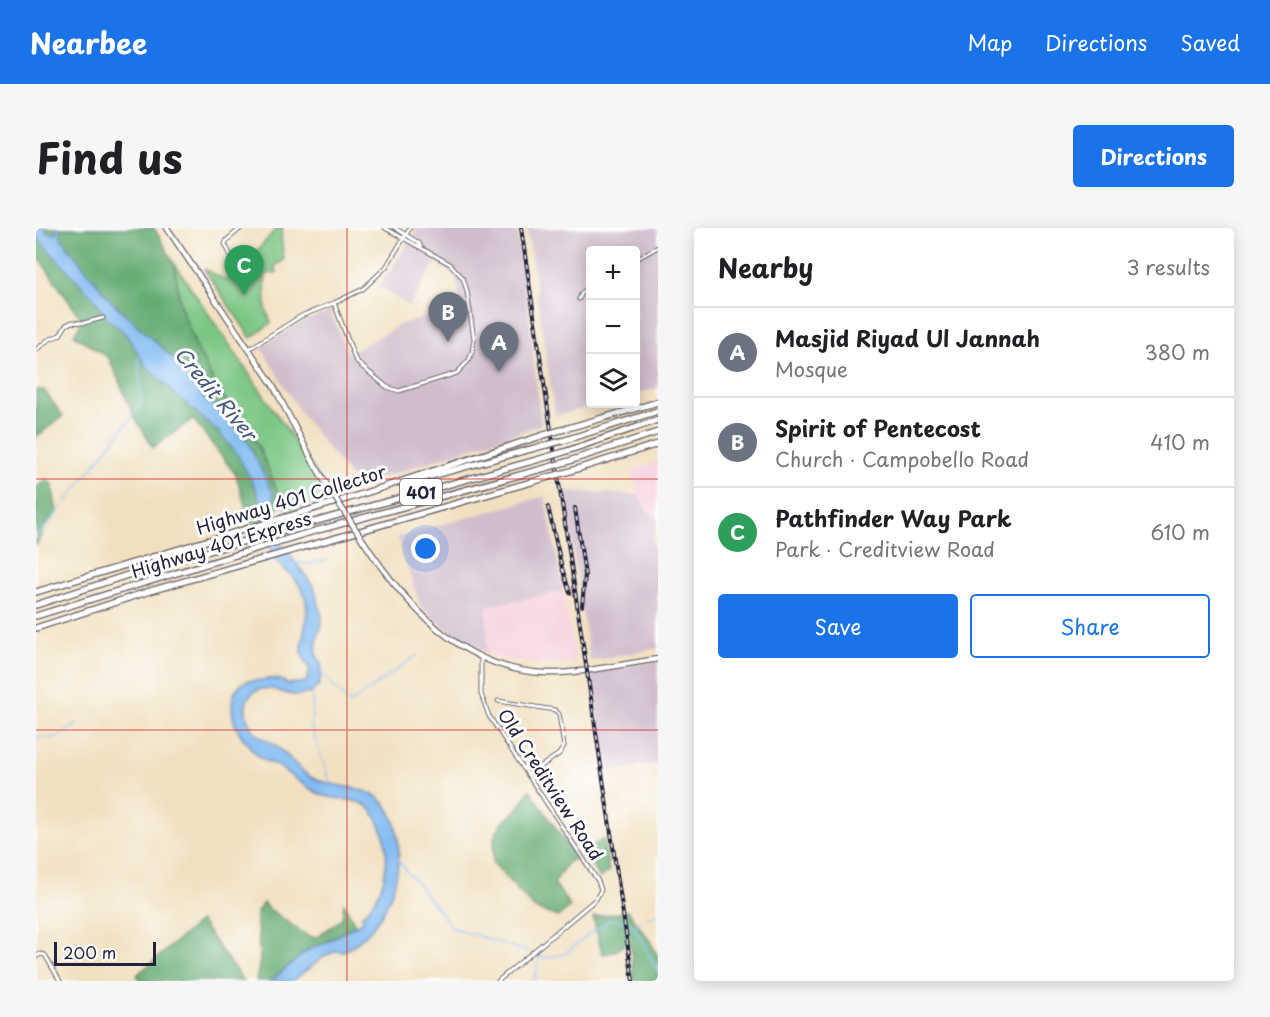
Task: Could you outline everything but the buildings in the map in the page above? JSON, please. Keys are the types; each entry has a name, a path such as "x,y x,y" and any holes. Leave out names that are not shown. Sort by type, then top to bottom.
{"highway":[{"name":"Highway 401 Collector","path":"36,593 544,435 658,402"},
{"path":"353,496 562,441 658,411"},
{"name":"Highway 401 Express","path":"36,605 152,567 564,452 658,420"},
{"name":"Highway 401 Express","path":"36,616 297,537 566,462 658,432"},
{"name":"401","path":"36,628 303,547 658,444"}],"main road":[{"path":"167,228 284,403 312,460 364,542 398,586 436,628 462,649 518,670 547,673 658,659"}],"street":[{"path":"232,258 225,244 226,240 242,228"},
{"path":"385,228 416,247 421,247"},
{"path":"334,303 355,359 387,387 404,390 457,373 469,360 474,339 463,278 456,269 395,228"},
{"path":"249,349 300,316 363,289 386,267 410,228"},
{"path":"640,257 658,247"},
{"path":"579,299 586,289"},
{"path":"36,350 48,340 60,335 66,325 72,322 84,323 103,318"},
{"name":"Old Creditview Road","path":"481,658 480,683 484,704 601,888 599,897 500,981"},
{"path":"498,701 555,710 559,714 564,746 559,754 528,774"},
{"path":"36,957 40,954 45,955 60,981"}],"shaded area":[{"path":"417,228 516,228 541,425 359,485 342,467 300,412 261,347 300,323 330,311 348,354 401,324 427,317 461,301 455,275 436,263 409,306 378,285 389,273"},
{"path":"527,228 658,228 658,388 640,393 640,246 586,246 586,408 555,416"},
{"path":"658,461 658,520 643,505 630,473"},
{"path":"564,491 639,495 643,505 658,520 652,540 658,564 658,648 590,661"},
{"path":"545,496 563,591 487,606 487,653 444,627 421,607 397,537"},
{"path":"563,591 576,662 545,665 516,662 487,653 487,606"},
{"path":"658,661 658,763 608,771 590,671"}],"green space":[{"path":"36,228 154,228 174,263 181,307 196,347 217,388 257,443 283,504 252,528 236,475 193,419 153,448 133,414 109,358 74,335 82,320 36,254"},
{"path":"277,228 283,228 281,236 284,260 274,266 277,272 275,274 269,273 265,276 266,309 271,323 251,338 204,269 225,280 237,274"},
{"path":"174,263 334,499 289,511 283,504 257,443 217,388 196,347 181,307"},
{"path":"36,390 44,390 63,416 36,437"},
{"path":"46,480 52,484 57,513 45,526 36,546 36,488"},
{"path":"530,790 576,858 567,863 554,883 570,906 558,917 535,909 493,863 494,837 502,823 518,809"},
{"path":"604,839 609,872 600,878 583,851"},
{"path":"263,903 309,937 317,937 342,918 344,903 355,925 325,943 310,948 271,981 256,981 260,960 256,914"},
{"path":"628,911 650,941 658,957 658,981 634,981 631,946 628,942 613,952 602,954 593,917"},
{"path":"200,921 243,981 141,981 137,975"}],"water":[{"name":"Credit River","path":"36,228 44,228 47,233 57,234 56,228 60,228 61,238 110,300 178,363 205,399 221,410 248,442 273,493 281,543 314,587 322,618 316,655 321,663 319,685 310,694 293,695 266,688 254,692 247,702 248,722 258,735 275,745 311,777 374,795 384,803 396,826 398,867 392,892 379,919 366,935 350,948 325,956 292,981 271,981 311,948 325,943 363,921 362,915 377,896 381,886 386,862 381,827 370,809 356,801 319,793 262,759 246,742 235,722 233,699 239,686 245,682 273,679 288,684 306,682 310,670 302,653 307,612 305,597 294,578 279,565 271,554 263,510 256,489 237,454 219,432 146,366 128,337 108,320 93,297 37,238"}],"waterway":[{"path":"66,502 140,406 139,354"},
{"path":"36,539 62,506"},
{"path":"296,563 308,564 327,560"},
{"path":"321,673 350,704 417,655"},
{"name":"Credit River","path":"313,692 311,727 330,783"},
{"path":"36,737 56,738 78,724"},
{"path":"397,859 453,928 529,952"},
{"path":"648,918 658,914"},
{"path":"534,954 543,958 565,954 608,920 618,920 634,927 658,971"},
{"path":"635,926 642,921"},
{"path":"534,981 540,956"}],"railway":[{"path":"521,228 633,981"},
{"path":"548,507 570,593"},
{"path":"575,508 585,575 582,606"}],"place":[{"name":"Pathfinder Way Park","path":"244,295"},
{"name":"Spirit of Pentecost","path":"448,342"},
{"name":"Masjid Riyad Ul Jannah","path":"499,372"}]}
